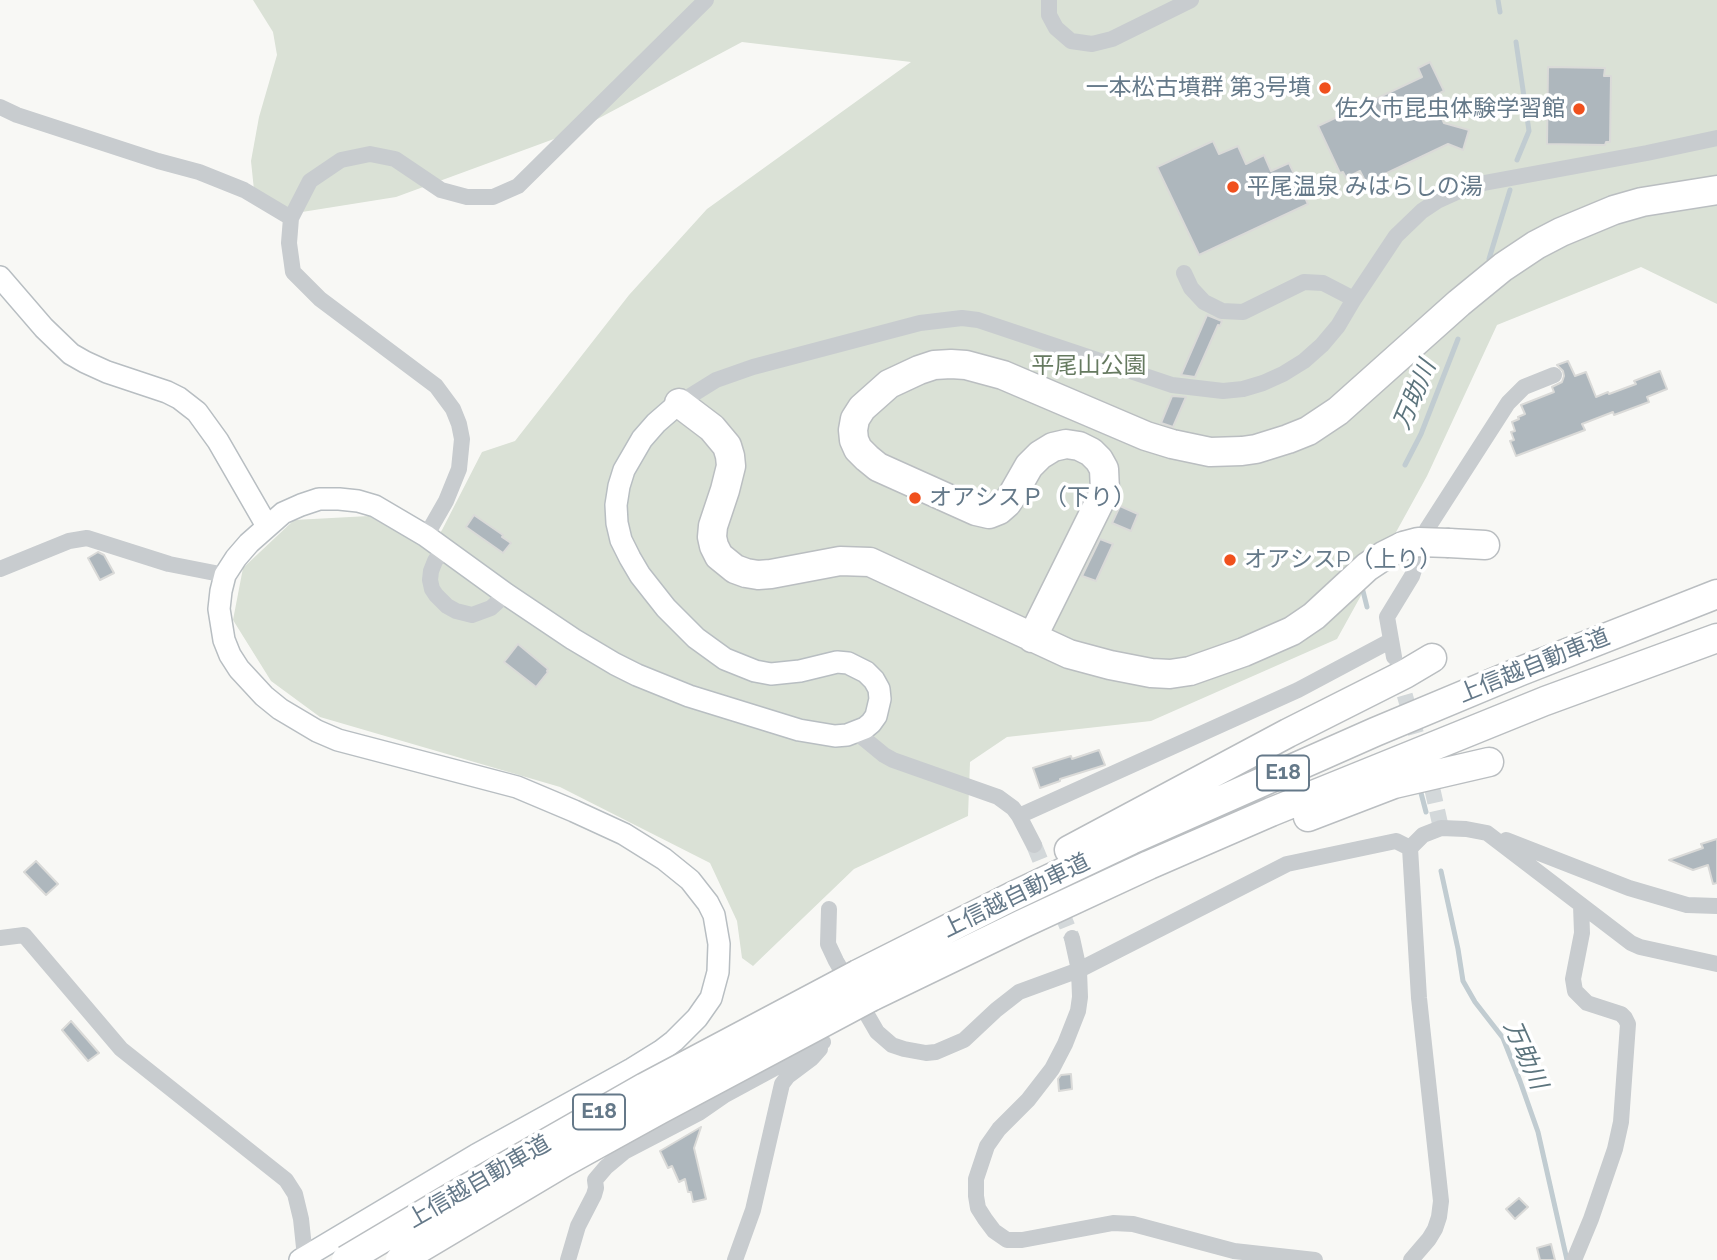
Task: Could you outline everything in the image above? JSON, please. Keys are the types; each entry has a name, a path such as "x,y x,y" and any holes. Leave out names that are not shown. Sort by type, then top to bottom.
{"highway":[{"path":"1032,638 1105,491 1104,469 1099,460 1079,446 1066,444 1053,447 1029,466 1007,503 999,510 989,513 976,511 878,467 858,449 853,440 855,419 862,408 889,384 934,365 974,366 1003,374 1146,436 1172,444 1210,452 1256,449 1308,431 1338,411 1468,296 1536,244 1614,210 1654,200 1717,190"},
{"path":"679,403 712,428 727,446 730,456 729,477 712,537 719,556 726,564 758,575 841,561 870,562 1069,654 1151,673 1190,671 1292,631 1314,616 1367,568 1403,546 1418,542 1485,545"},
{"name":"上信越自動車道","path":"346,1260 645,1087 1011,897 1375,732 1521,670 1717,594"},
{"name":"上信越自動車道","path":"400,1260 599,1143 764,1053 855,977 1022,924 1161,860 1391,762 1545,701 1717,638"},
{"path":"855,977 1039,867 1288,733 1405,674 1432,657"},
{"path":"1022,924 1394,784 1489,762"}],"street":[{"path":"426,536 446,501 459,469 462,439 456,416 436,386 320,299 293,272 289,243 291,218 310,181 341,160 370,154 396,159 441,190 467,197 493,197 518,187 706,0"},
{"path":"1049,0 1049,15 1056,28 1071,41 1092,44 1112,39 1191,0"},
{"path":"0,107 17,115 199,172 244,190 291,218"},
{"path":"0,938 24,934 121,1049 286,1180 295,1194 301,1219 304,1259 476,1155 662,1051 697,1018 710,998 718,972 719,944 714,915 690,880 664,859 624,834 517,787 338,740 280,709 264,696 230,655 224,640 219,609 220,591 225,575 236,558 283,513 319,499 358,501 375,506 426,536 506,594 615,664 661,686 799,730 835,736 847,735 872,723 879,708 878,689 866,672 848,663 837,662 800,671 771,674 724,659 680,623 652,592 630,558 621,540 617,523 616,505 624,470 642,439 679,403 716,380 753,367 920,323 961,318 978,320 1172,385 1223,391 1243,389 1283,374 1322,345 1338,326 1384,253 1403,230 1423,211 1451,193 1484,183 1717,138"},
{"path":"1184,273 1191,288 1204,302 1222,311 1243,312 1304,282 1323,283 1354,299"},
{"path":"0,277 44,328 71,354 107,372 167,392 197,412 218,441 267,526"},
{"path":"1019,816 1392,649 1387,617 1412,576 1427,529 1508,403 1524,387 1554,374"},
{"path":"0,569 69,541 87,538 169,564 225,575"},
{"path":"443,549 431,571 430,580 432,589 447,606 472,615 491,608 506,594"},
{"path":"856,732 893,760 998,797 1013,808 1034,845"},
{"path":"1409,848 1423,835 1441,828 1488,833 1629,888 1686,905 1717,906"},
{"path":"1488,833 1631,943 1717,964"},
{"path":"829,909 828,944 855,977 877,1031 892,1045 926,1053 936,1052 964,1040 1019,992 1079,970 1287,864 1396,841 1409,848"},
{"path":"1409,848 1419,998 1441,1201 1435,1229 1411,1260"},
{"path":"1574,1260 1615,1149 1621,1122 1628,1024 1621,1014 1587,1003 1575,990 1573,978 1582,933 1581,905"},
{"path":"1072,939 1079,970 1079,1004 1065,1044 1052,1069 987,1146 976,1179 978,1208 994,1231 1007,1240 1022,1240 1113,1223 1133,1224 1234,1251 1315,1260"},
{"path":"735,1260 752,1210 782,1084 819,1050 855,977"},
{"path":"568,1260 578,1226 594,1195 595,1180 624,1152 699,1113 725,1095 823,1042"}],"green space":[{"name":"平尾山公園","path":"253,0 1717,0 1717,304 1641,267 1497,325 1427,476 1337,639 1151,721 1007,737 970,762 968,816 854,869 753,966 742,958 737,921 710,863 560,787 320,717 271,681 233,620 243,568 294,520 369,516 429,550 482,452 515,441 629,295 707,209 911,62 742,42 573,132 396,197 302,212 274,205 254,190 251,161 259,117 277,55 273,32"}],"building":[{"path":"1430,62 1444,91 1432,97 1444,123 1469,130 1463,150 1448,144 1366,183 1360,171 1346,178 1343,172 1340,173 1318,126 1422,77 1418,68"},
{"name":"佐久市昆虫体験学習館","path":"1548,67 1605,68 1604,76 1611,76 1610,142 1605,145 1547,144"},
{"name":"平尾温泉 みはらしの湯","path":"1213,141 1219,154 1238,146 1246,164 1264,155 1271,171 1289,163 1308,204 1199,255 1157,167"},
{"path":"1207,315 1222,321 1220,326 1218,325 1195,377 1181,375"},
{"path":"1568,361 1575,376 1586,372 1596,397 1636,384 1634,381 1660,371 1667,389 1647,397 1649,402 1582,424 1585,430 1516,456 1510,441 1514,440 1511,432 1515,431 1512,422 1525,414 1521,405 1554,392 1552,387 1562,382 1564,376 1557,365"},
{"path":"1172,396 1186,397 1173,427 1161,423"},
{"path":"1120,506 1138,514 1131,531 1112,523"},
{"path":"474,515 511,543 503,553 466,527"},
{"path":"1100,539 1113,544 1096,581 1082,576"},
{"path":"98,552 104,555 114,573 100,580 88,558"},
{"path":"518,644 548,669 536,687 504,662"},
{"path":"1099,750 1105,765 1040,788 1033,768"},
{"path":"1717,839 1717,883 1713,884 1708,865 1693,870 1669,860 1703,848 1701,844"},
{"path":"36,861 58,884 46,895 24,872"},
{"path":"71,1021 99,1053 88,1061 62,1030"},
{"path":"1071,1074 1072,1089 1059,1091 1058,1079 1061,1075"},
{"path":"701,1127 694,1148 706,1199 693,1202 685,1179 679,1182 672,1166 668,1168 660,1151"},
{"path":"1519,1198 1528,1207 1515,1219 1506,1209"},
{"path":"1551,1244 1555,1260 1540,1260 1537,1248"}],"waterway":[{"name":"万助川","path":"1498,0 1500,12"},
{"name":"万助川","path":"1516,42 1529,131 1517,160"},
{"name":"万助川","path":"1489,259 1510,190"},
{"name":"万助川","path":"1405,465 1421,434 1458,339"},
{"name":"万助川","path":"1363,591 1367,607"},
{"name":"万助川","path":"1421,793 1426,812"},
{"name":"万助川","path":"1441,871 1463,981 1475,1002 1503,1038 1520,1081 1538,1132 1567,1260"}],"tunnel":[{"path":"1398,672 1441,828"},
{"path":"1034,845 1072,938"}],"place":[{"name":"一本松古墳群 第3号墳","path":"1325,88"},
{"name":"佐久市昆虫体験学習館","path":"1579,109"},
{"name":"平尾温泉 みはらしの湯","path":"1233,187"},
{"name":"オアシスＰ（下り）","path":"915,498"},
{"name":"オアシスP（上り）","path":"1230,560"}]}
